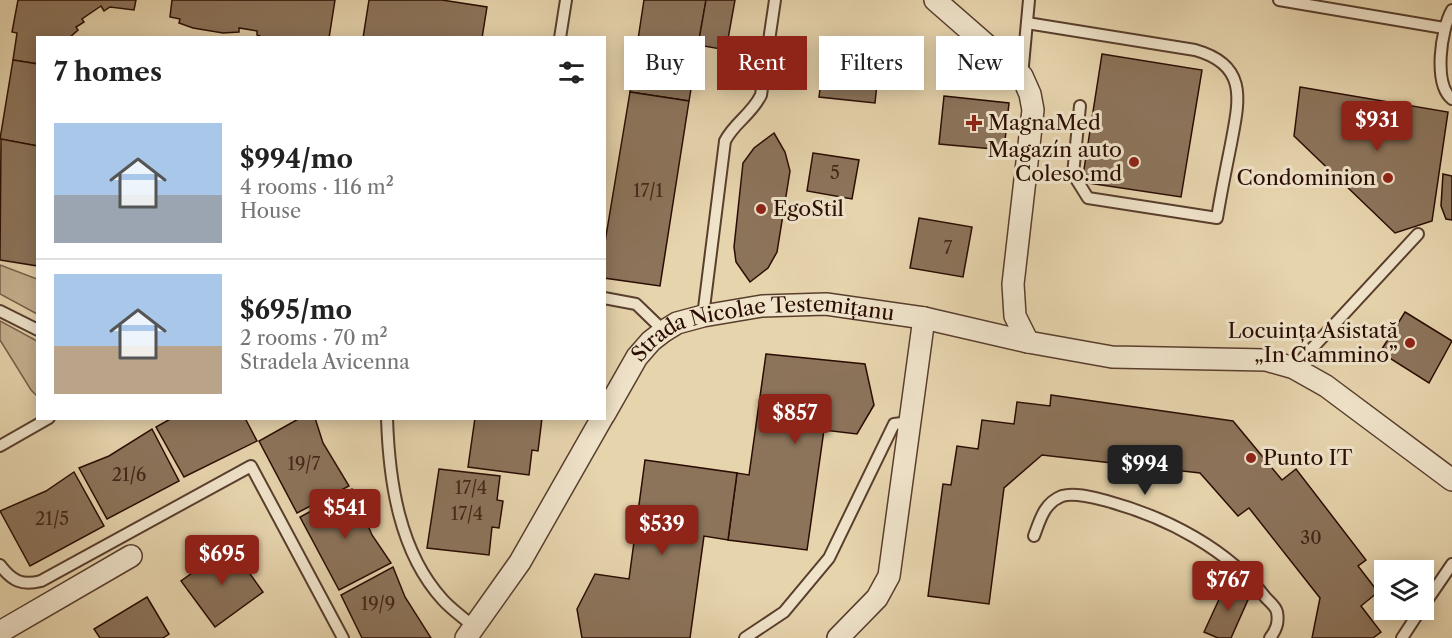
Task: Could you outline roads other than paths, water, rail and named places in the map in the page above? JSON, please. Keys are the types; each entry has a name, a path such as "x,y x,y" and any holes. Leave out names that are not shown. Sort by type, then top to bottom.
{"street":[{"path":"935,0 976,36"},
{"path":"1024,80 1033,110 1013,284 1016,316 1028,342"},
{"name":"Strada Nicolae Testemițanu","path":"606,411 637,357 651,341 677,323 762,306 826,304 924,318 1028,342 1112,357 1266,360 1294,368 1326,386 1452,480"},
{"name":"Strada Nicolae Testemițanu","path":"838,638 876,598 889,576 924,318"},
{"path":"470,633 520,562 601,420"},
{"path":"0,632 131,556"}],"lane":[{"path":"560,36 566,0"},
{"path":"703,316 725,141 730,132 754,108 761,95 775,0"},
{"path":"1024,55 1029,0"},
{"path":"1279,0 1444,28"},
{"path":"1452,10 1444,28 1441,78 1443,90 1452,99"},
{"path":"1027,23 1195,50 1215,57 1225,66 1232,74 1239,99 1216,218 1088,198 1073,174 1080,106"},
{"path":"1294,368 1418,234"},
{"path":"606,298 636,304 664,331"},
{"path":"0,311 36,329"},
{"path":"0,446 46,420"},
{"path":"387,420 388,450 404,533 422,571 470,633"},
{"path":"745,638 784,612 830,558 894,424 910,422"},
{"path":"0,565 16,582 27,585 41,580 251,466 343,638"},
{"path":"1034,536 1044,509 1062,496 1090,496 1129,507 1168,523 1222,556 1249,576 1277,611 1277,627 1270,638"},
{"path":"1434,590 1452,564"},
{"path":"1402,638 1414,620"}],"place":[{"name":"MagnaMed","path":"974,123"},
{"name":"Magazín auto Coleso.md","path":"1134,162"},
{"name":"Condominion","path":"1388,178"},
{"name":"EgoStil","path":"761,209"},
{"name":"Locuința Asistată „In Cammino”","path":"1410,343"},
{"name":"Punto IT","path":"1251,458"}]}
